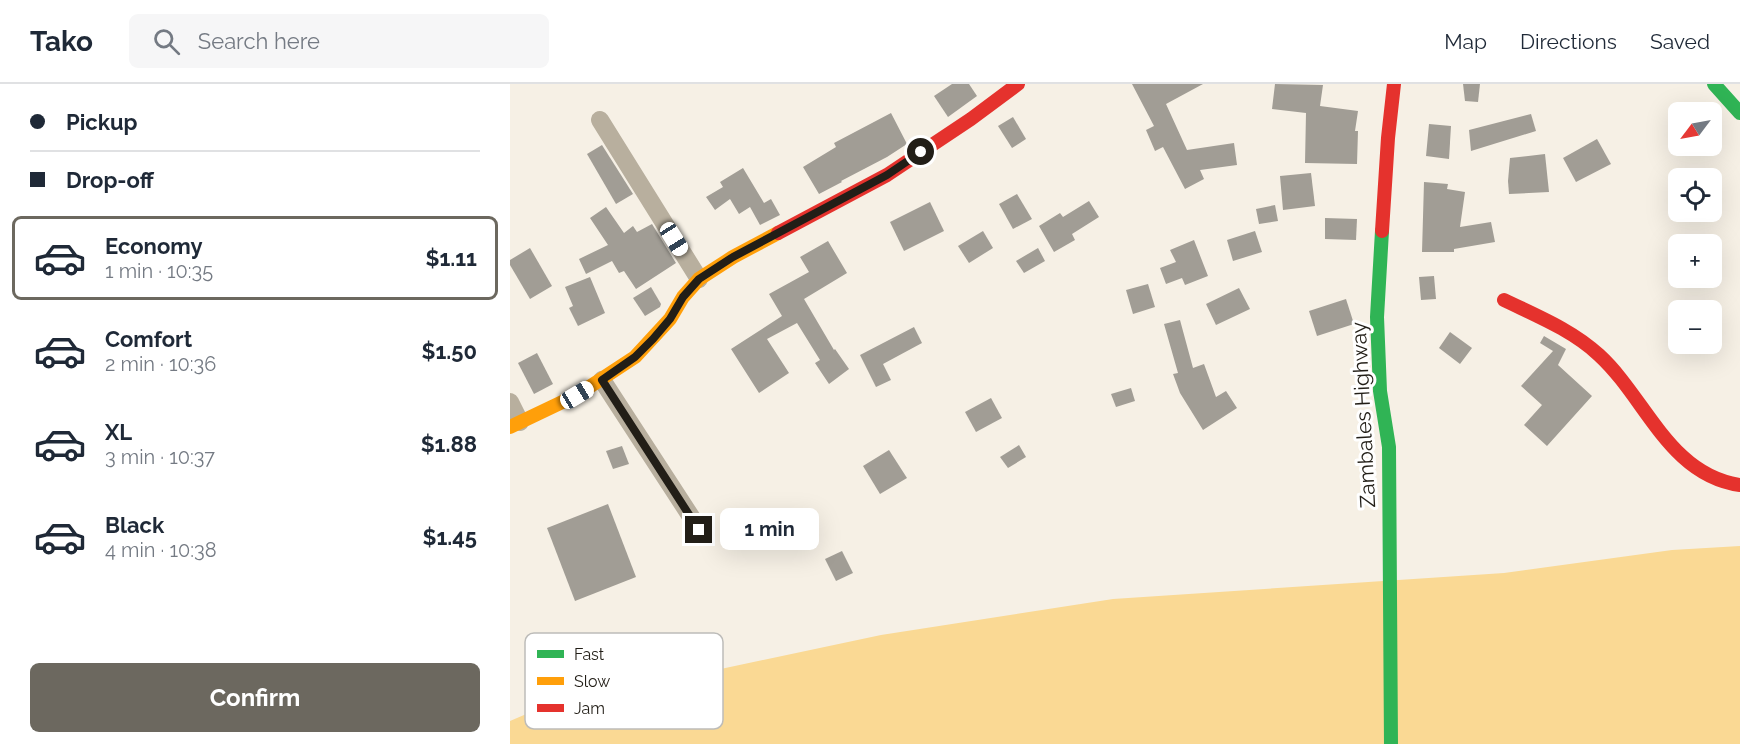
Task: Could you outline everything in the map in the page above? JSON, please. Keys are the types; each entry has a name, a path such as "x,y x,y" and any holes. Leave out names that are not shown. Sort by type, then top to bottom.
{"street":[{"path":"510,402 515,425 577,395 602,380 635,357 653,339 699,279 733,257 887,175 971,119 1018,84"},
{"name":"Zambales Highway","path":"1391,744 1389,447 1380,391 1377,317 1388,138 1394,84"},
{"path":"1714,84 1740,113"},
{"path":"600,120 699,279"},
{"path":"1504,300 1569,332 1600,355 1672,447 1698,470 1719,481 1740,485"},
{"path":"602,380 699,530"}],"shaded area":[{"path":"1740,546 1740,744 510,744 510,721 525,715 525,729 723,729 723,669 881,635 1113,599 1504,573 1672,550"}],"building":[{"path":"952,84 969,84 977,96 948,117 934,96"},
{"path":"1132,84 1203,84 1166,104 1187,150 1234,143 1237,165 1200,170 1204,179 1185,189 1163,147 1155,151 1146,130 1154,126"},
{"path":"1275,84 1323,85 1320,106 1358,111 1355,131 1358,131 1357,164 1305,163 1306,113 1272,109"},
{"path":"1463,84 1480,84 1478,102 1465,101"},
{"path":"891,113 907,144 819,194 803,167 836,147 834,143"},
{"path":"1531,114 1536,131 1471,151 1469,130"},
{"path":"1013,117 1026,139 1012,148 998,126"},
{"path":"1429,124 1451,126 1449,159 1426,156"},
{"path":"1597,139 1611,164 1576,182 1563,158"},
{"path":"602,145 633,194 616,204 587,154"},
{"path":"1545,154 1549,192 1509,194 1510,158"},
{"path":"743,168 764,203 771,199 780,215 760,225 750,207 739,214 730,199 715,210 706,197 723,187 720,182"},
{"path":"1311,173 1315,206 1283,210 1280,176"},
{"path":"1424,182 1448,184 1447,189 1465,192 1460,227 1491,222 1495,242 1454,249 1454,252 1422,252"},
{"path":"1017,194 1032,219 1013,229 999,204"},
{"path":"1089,201 1099,217 1072,234 1075,240 1054,252 1039,226 1060,213 1063,217"},
{"path":"930,202 944,231 904,251 890,222"},
{"path":"1275,205 1278,221 1259,224 1256,209"},
{"path":"606,207 624,233 633,226 637,232 652,224 676,263 636,289 624,271 619,273 612,261 586,274 579,259 608,245 590,218"},
{"path":"1325,218 1357,219 1356,240 1325,239"},
{"path":"983,231 993,248 969,263 958,246"},
{"path":"1255,231 1262,252 1233,261 1227,240"},
{"path":"1194,240 1208,276 1185,285 1182,278 1166,284 1160,268 1176,262 1170,250"},
{"path":"828,241 847,273 804,299 834,350 849,369 829,384 815,363 820,360 797,323 767,339 789,373 759,393 731,349 782,316 769,294 809,272 800,257"},
{"path":"530,248 552,286 530,299 510,265 510,260"},
{"path":"1038,248 1045,261 1024,273 1016,261"},
{"path":"1434,276 1436,299 1421,300 1419,277"},
{"path":"590,277 605,313 578,326 569,308 573,306 565,287"},
{"path":"1148,284 1155,307 1133,314 1126,290"},
{"path":"651,287 661,304 645,316 633,298"},
{"path":"1239,288 1250,309 1216,325 1206,304"},
{"path":"1346,299 1354,324 1317,336 1309,311"},
{"path":"1180,320 1193,368 1204,364 1216,397 1226,391 1237,408 1203,430 1180,393 1173,374 1178,373 1164,324"},
{"path":"914,327 922,343 883,364 891,380 876,387 860,355"},
{"path":"1450,332 1472,348 1460,364 1439,348"},
{"path":"1544,336 1566,349 1558,365 1592,396 1547,446 1524,425 1542,405 1521,386 1553,351 1540,343"},
{"path":"537,353 553,384 534,394 518,363"},
{"path":"1131,388 1135,401 1116,407 1111,394"},
{"path":"991,398 1002,418 976,432 965,412"},
{"path":"1019,445 1026,457 1008,468 1000,457"},
{"path":"622,446 629,464 613,469 606,451"},
{"path":"889,450 907,478 880,494 863,466"},
{"path":"608,504 636,577 575,601 547,528"},
{"path":"842,551 853,573 836,581 825,559"}],"traffic: fast":[{"path":"1714,84 1740,113"},
{"path":"1382,231 1377,317 1380,391 1389,447 1391,744"}],"traffic: slow":[{"path":"510,427 577,395 635,357 670,319 683,297 699,279 733,257 778,233"}],"traffic: jam":[{"path":"778,233 887,175 971,119 1018,84"},
{"path":"1382,231 1394,84"},
{"path":"1504,300 1554,324 1589,346 1616,373 1677,451 1695,467 1715,478 1740,485"}],"route":[{"path":"699,530 602,380 635,357 653,339 699,279 733,257 887,175 921,152"}]}
